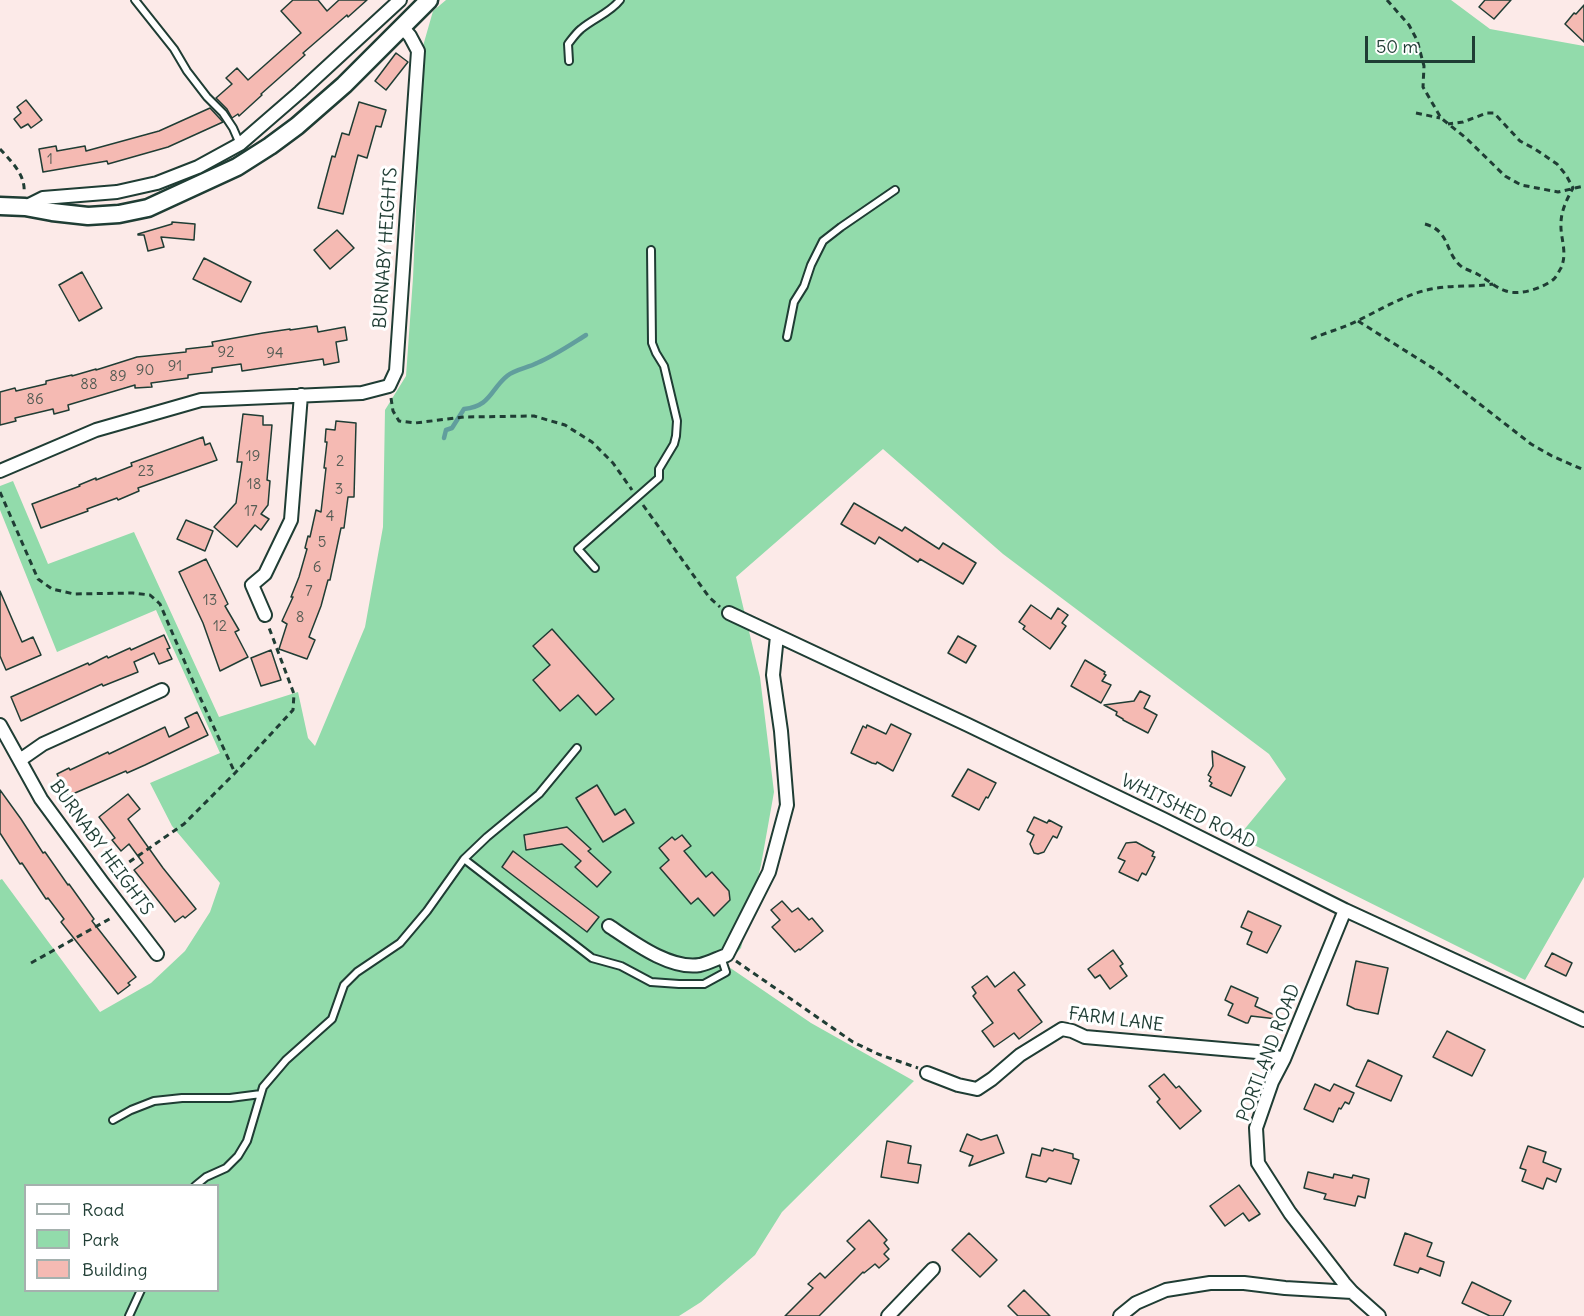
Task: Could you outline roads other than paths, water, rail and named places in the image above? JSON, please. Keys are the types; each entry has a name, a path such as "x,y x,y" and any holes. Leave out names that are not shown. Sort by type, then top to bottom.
{"main road":[{"path":"0,206 88,216 119,214 148,208 237,167 297,126 344,85 429,0"}],"street":[{"path":"23,207 43,198 117,192 157,183 198,167 240,144 400,0"},
{"name":"BURNABY HEIGHTS","path":"301,395 362,393 389,386 396,371 418,51 403,28"},
{"path":"0,471 96,430 201,400 301,395 291,520 265,574 252,585 265,615"},
{"name":"WHITSHED ROAD","path":"729,613 1153,814 1345,910 1584,1020"},
{"path":"609,926 645,950 677,963 699,965 724,956 769,872 787,805 782,731 773,675 777,636"},
{"path":"20,760 43,744 162,690"},
{"name":"BURNABY HEIGHTS","path":"0,725 41,799 157,954"},
{"name":"PORTLAND ROAD","path":"1345,910 1284,1059 1272,1082 1256,1128 1258,1163 1290,1213 1352,1292 1379,1316"},
{"name":"FARM LANE","path":"927,1073 958,1085 977,1089 1020,1055 1062,1029 1086,1037 1257,1052 1284,1059"},
{"path":"888,1316 933,1269"},
{"path":"1123,1315 1136,1303 1166,1290 1210,1283 1244,1283 1352,1292"}],"lane":[{"path":"135,0 174,49 207,97 223,113 240,144"},
{"path":"569,61 568,44 579,30 610,11 620,0"},
{"path":"787,337 794,302 804,286 823,241 895,190"},
{"path":"596,568 578,549 659,478 658,469 674,444 676,436 677,421 664,366 652,343 651,250"},
{"path":"196,1184 226,1168 238,1156 247,1141 263,1087 286,1060 332,1019 344,985 357,972 400,943 427,911 464,859 539,794 577,748"},
{"path":"464,859 592,958 621,966 651,981 704,984 726,972 724,956"},
{"path":"113,1120 154,1101 182,1098 230,1098 261,1094"},
{"path":"129,1316 140,1292"}],"waterway":[{"path":"444,438 446,430 452,428 464,409 480,405 510,374 550,357 586,335"}]}
